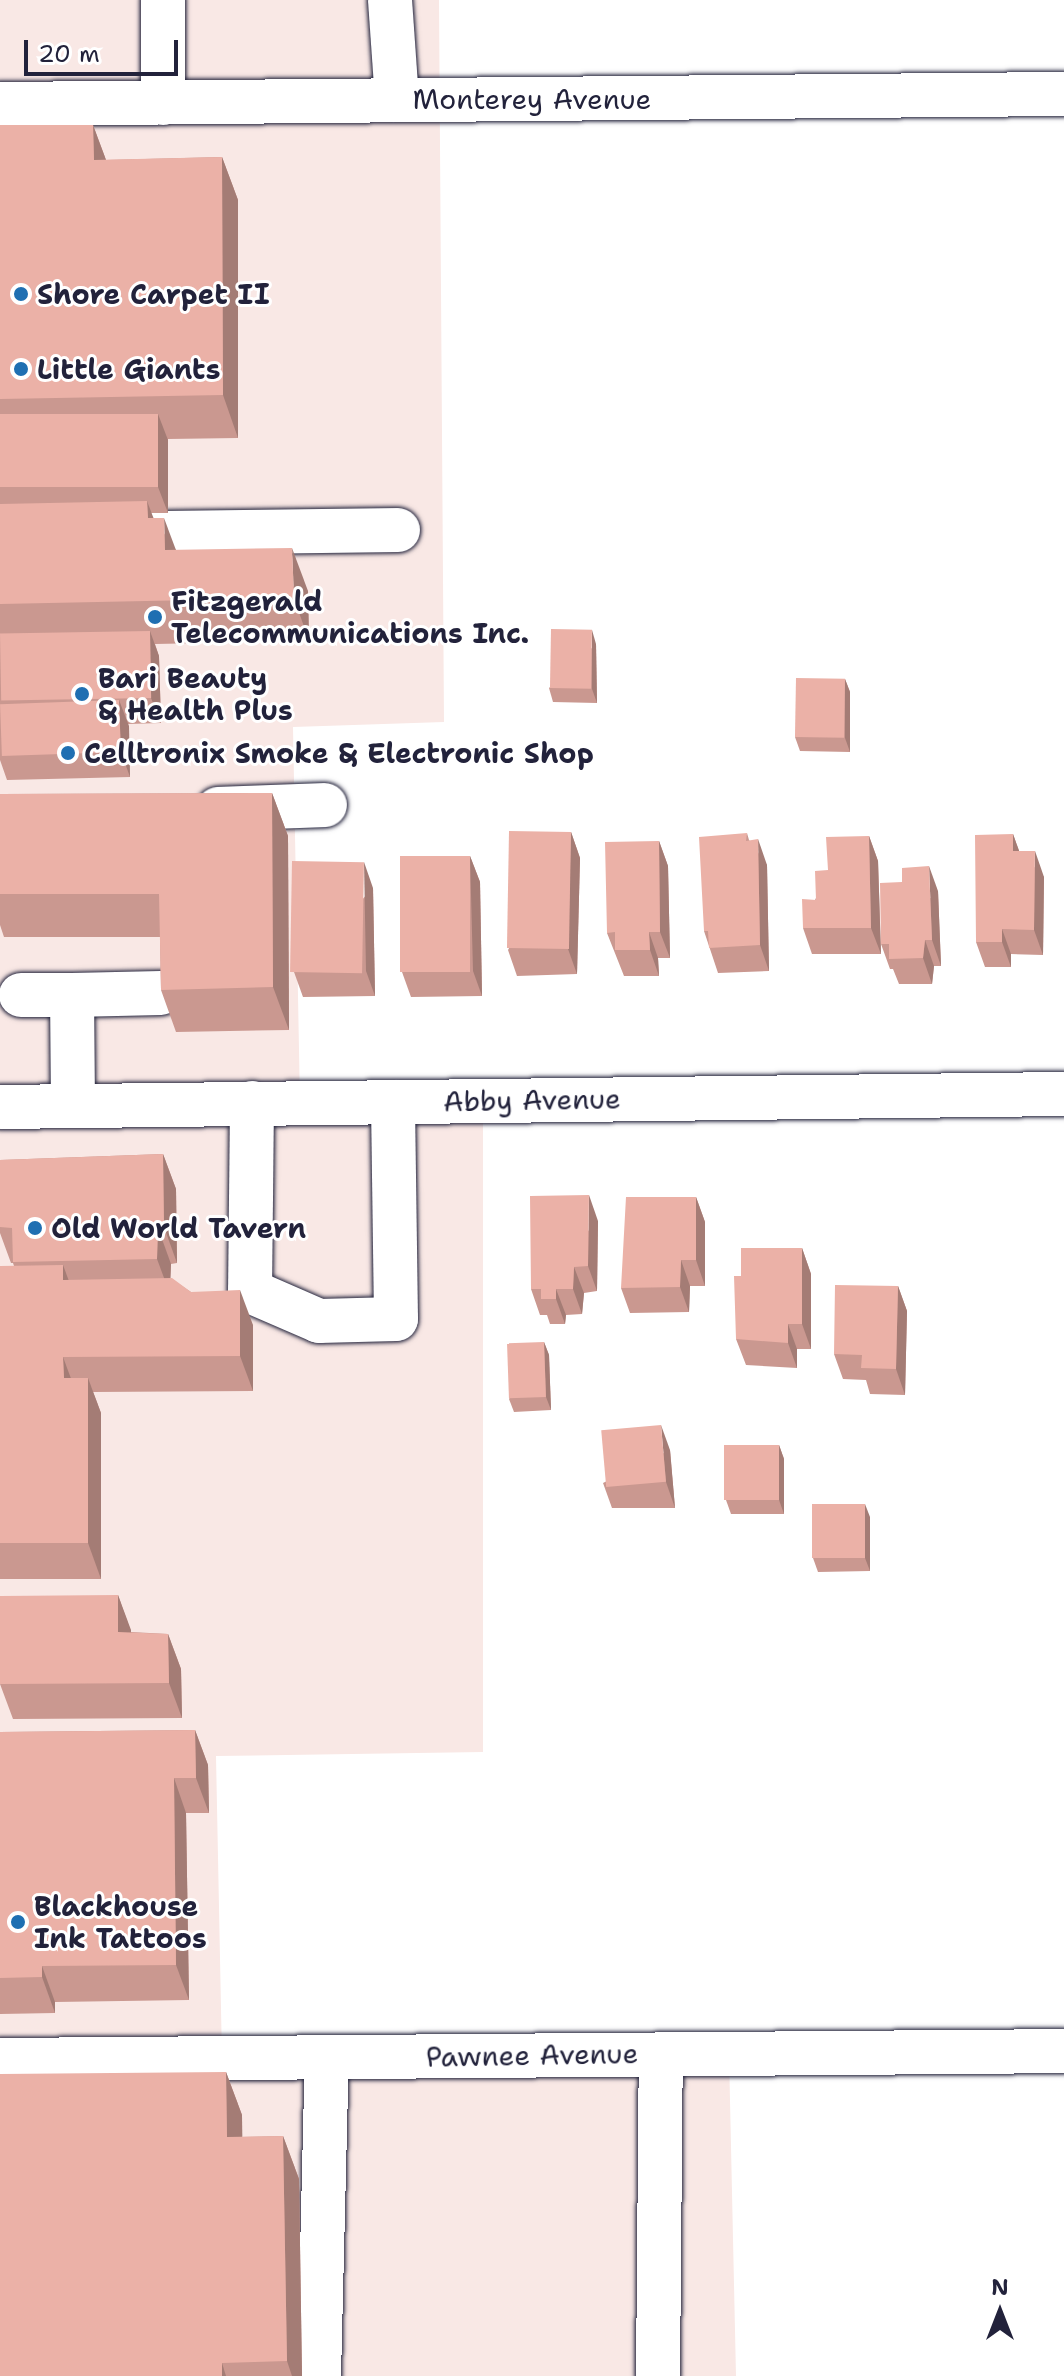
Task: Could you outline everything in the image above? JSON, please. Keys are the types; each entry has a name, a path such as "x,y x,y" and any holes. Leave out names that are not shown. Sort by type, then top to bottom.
{"street":[{"path":"163,0 163,103"},
{"path":"390,0 397,100"},
{"name":"Monterey Avenue","path":"0,104 1064,94"},
{"path":"0,535 398,530"},
{"path":"170,810 325,805"},
{"path":"21,995 161,993"},
{"path":"72,995 73,1106"},
{"name":"Abby Avenue","path":"0,1107 1064,1094"},
{"path":"252,1103 250,1291 319,1321 396,1319 393,1102"},
{"name":"Pawnee Avenue","path":"0,2060 1064,2051"},
{"path":"658,2376 661,2054"},
{"path":"319,2376 327,2057"}],"shaded area":[{"path":"0,0 439,0 444,722 293,727 300,1103 483,1101 483,1752 216,1756 222,2058 729,2054 736,2376 0,2376"}],"building":[{"path":"0,125 93,125 94,160 222,157 223,395 0,399"},
{"path":"0,414 158,414 158,487 0,487"},
{"path":"147,501 148,518 164,518 165,550 292,548 294,598 0,604 0,504"},
{"path":"551,629 592,630 591,689 550,688"},
{"path":"150,631 151,698 1,701 0,634"},
{"path":"796,678 845,679 844,738 795,737"},
{"path":"119,700 121,752 2,756 0,704"},
{"path":"272,793 273,987 161,990 159,894 0,894 0,794"},
{"path":"509,831 571,832 569,949 507,948"},
{"path":"747,833 746,841 758,839 760,945 709,948 708,931 704,931 699,837"},
{"path":"1013,834 1013,851 1035,851 1034,930 1002,929 1002,942 976,942 975,835"},
{"path":"869,836 871,928 803,928 802,899 816,900 815,871 828,870 826,837"},
{"path":"659,841 660,932 649,932 650,950 615,950 615,932 607,933 605,842"},
{"path":"400,856 470,856 470,972 400,972"},
{"path":"292,861 364,862 362,973 290,972"},
{"path":"929,866 932,940 925,940 923,958 889,959 889,944 881,944 880,883 902,882 902,868"},
{"path":"163,1154 164,1227 158,1228 157,1259 13,1262 12,1228 0,1227 0,1160"},
{"path":"589,1195 588,1266 574,1267 573,1289 556,1289 556,1299 541,1299 541,1289 531,1289 530,1196"},
{"path":"626,1197 696,1197 696,1260 681,1260 680,1287 621,1288"},
{"path":"741,1248 802,1248 802,1324 788,1324 788,1343 736,1339 734,1276 741,1276"},
{"path":"63,1265 63,1280 172,1278 191,1292 240,1290 240,1356 63,1357 64,1378 88,1378 88,1543 0,1543 0,1266"},
{"path":"835,1285 898,1286 896,1369 861,1368 862,1355 834,1354"},
{"path":"544,1342 546,1397 509,1398 507,1343"},
{"path":"661,1425 666,1482 606,1487 601,1430"},
{"path":"724,1445 779,1445 779,1500 724,1500"},
{"path":"812,1504 865,1504 865,1558 812,1558"},
{"path":"118,1595 118,1632 168,1634 169,1683 0,1684 0,1596"},
{"path":"195,1730 196,1778 174,1778 176,1965 42,1966 42,1977 0,1978 0,1732"},
{"path":"226,2072 227,2137 283,2136 287,2361 222,2363 222,2376 0,2376 0,2074"}],"place":[{"name":"Shore Carpet II","path":"21,294"},
{"name":"Little Giants","path":"21,369"},
{"name":"Fitzgerald Telecommunications Inc.","path":"155,617"},
{"name":"Bari Beauty & Health Plus","path":"82,694"},
{"name":"Celltronix Smoke & Electronic Shop","path":"68,753"},
{"name":"Old World Tavern","path":"35,1228"},
{"name":"Blackhouse Ink Tattoos","path":"18,1922"}]}
